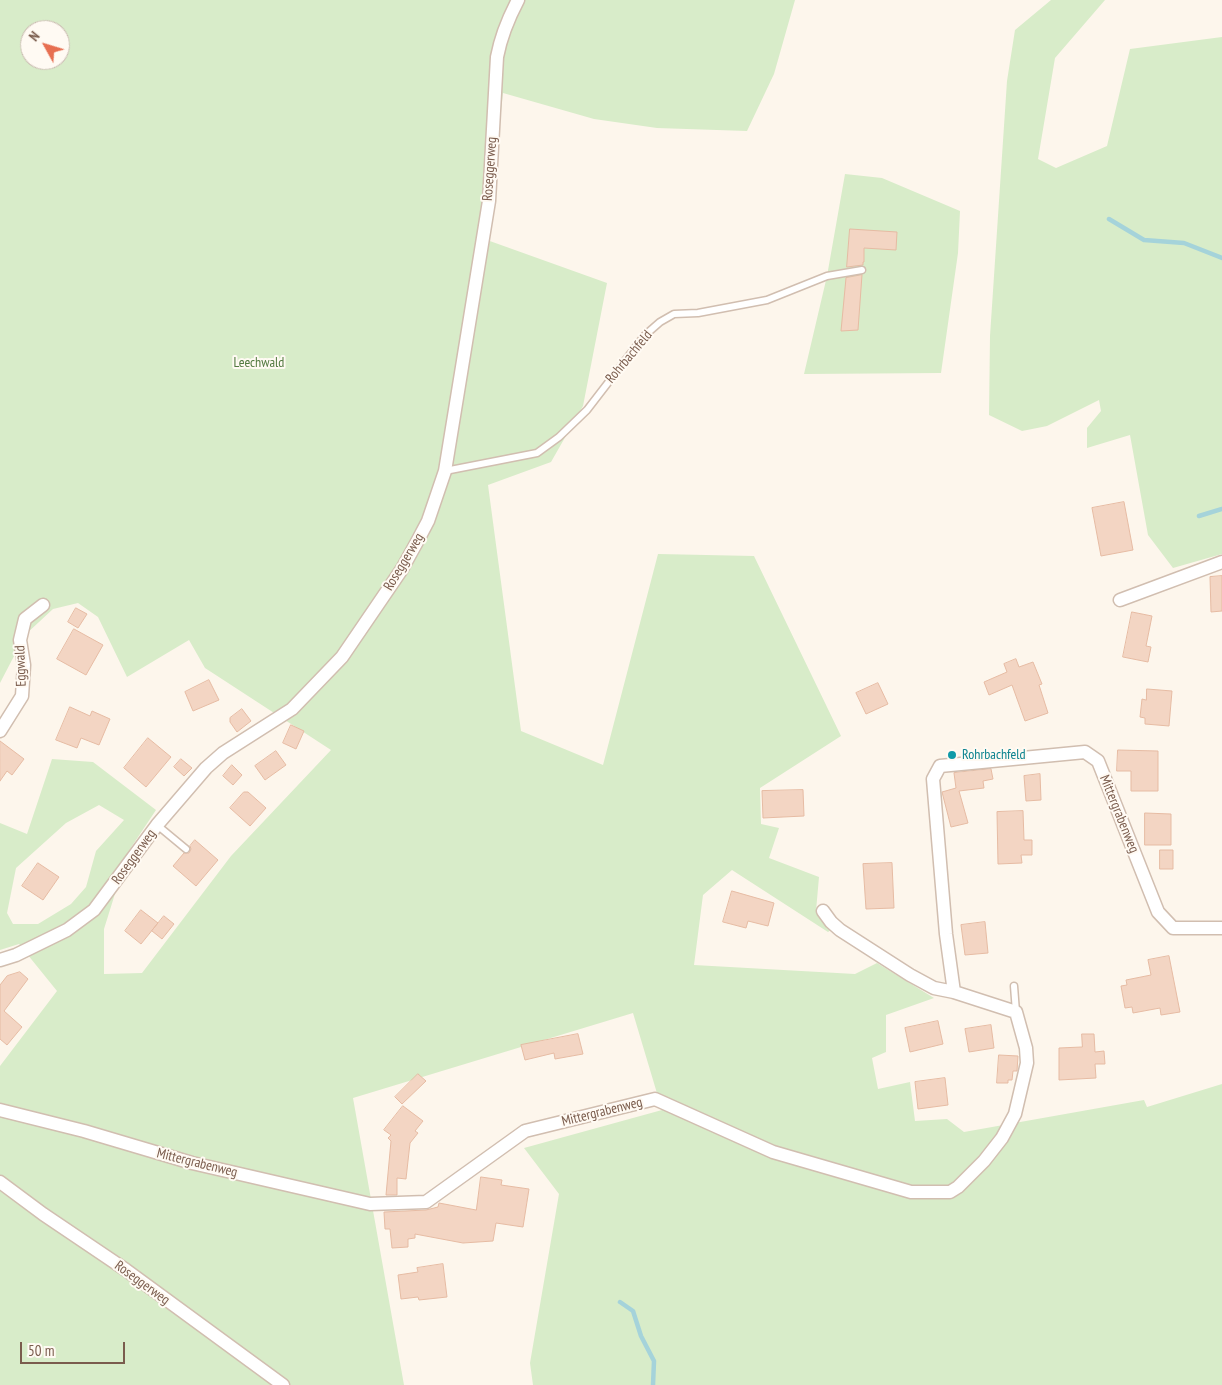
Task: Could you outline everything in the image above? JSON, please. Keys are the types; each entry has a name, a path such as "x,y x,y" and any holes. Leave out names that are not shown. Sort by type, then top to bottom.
{"street":[{"name":"Roseggerweg","path":"0,960 40,944 67,930 94,910 157,825 206,768 223,754 292,708 342,657 402,569 418,540 428,521 445,471 488,201 500,39 518,0"},
{"path":"1120,600 1222,562"},
{"name":"Eggwald","path":"0,731 22,696 24,665 20,640 25,619 43,606"},
{"name":"Mittergrabenweg","path":"954,992 946,934 933,779 940,766 1085,752 1098,761 1158,912 1173,928 1222,928"},
{"path":"822,911 840,930 910,975 934,988 954,992 1016,1012"},
{"name":"Mittergrabenweg","path":"0,1110 84,1131 192,1163 370,1204 426,1202 525,1131 655,1099 774,1152 910,1192 950,1192 958,1187 984,1161 1002,1138 1015,1114 1028,1063 1016,1012"},
{"name":"Roseggerweg","path":"0,1182 43,1214 126,1270 283,1385"}],"lane":[{"name":"Rohrbachfeld","path":"445,471 537,453 559,437 587,410 644,336 660,322 674,314 698,313 767,300 827,276 862,270"},
{"path":"157,825 186,849"},
{"path":"1014,986 1016,1012"}],"green space":[{"name":"Leechwald","path":"0,0 795,0 774,74 747,131 657,128 594,119 503,93 487,240 607,283 583,406 551,462 488,485 521,731 603,765 658,554 754,556 841,736 760,788 761,824 779,828 769,858 819,877 816,911 835,927 828,932 732,870 703,895 694,965 855,974 877,963 934,998 886,1015 886,1052 872,1058 878,1089 910,1082 915,1121 947,1119 964,1132 1144,1100 1147,1107 1222,1084 1222,1385 533,1385 530,1363 559,1194 524,1148 662,1110 633,1013 353,1098 404,1385 0,1385 0,1066 57,991 19,944 0,950 0,823 27,834 52,759 93,762 156,810 128,852 104,929 104,974 142,973 231,856 331,750 205,668 189,640 127,677 98,617 78,603 53,609 25,635 0,683","holes":["99,805 124,820 96,851 86,887 71,904 38,924 13,924 7,913 16,868 66,823"]},
{"path":"1051,0 1105,0 1055,58 1038,159 1056,168 1107,146 1130,49 1222,37 1222,554 1173,568 1148,535 1130,435 1087,448 1087,428 1101,411 1099,400 1047,426 1022,431 989,415 990,336 1007,81 1015,30"},
{"path":"845,174 882,178 960,211 958,253 941,373 804,374 827,276"}],"building":[{"path":"850,229 897,232 896,250 864,248 863,265 847,267"},
{"path":"862,275 858,330 841,331 846,278"},
{"path":"1124,502 1133,550 1101,556 1092,508"},
{"path":"1222,576 1222,611 1211,612 1210,577"},
{"path":"76,608 87,614 78,628 68,622"},
{"path":"1132,612 1152,616 1146,646 1151,647 1148,662 1123,657"},
{"path":"74,629 103,645 86,675 57,659"},
{"path":"1016,659 1019,667 1033,662 1042,684 1039,685 1048,713 1025,721 1012,685 989,695 984,682 1007,672 1004,664"},
{"path":"209,680 219,700 193,711 185,692"},
{"path":"878,683 888,704 866,714 856,693"},
{"path":"1147,689 1172,691 1169,726 1145,724 1145,718 1140,717 1142,699 1146,700"},
{"path":"70,707 90,716 92,711 110,719 99,745 81,738 77,748 56,740"},
{"path":"242,709 251,721 237,732 230,722 230,718"},
{"path":"291,725 304,731 296,749 283,743"},
{"path":"148,738 171,757 146,787 124,768"},
{"path":"0,741 24,759 12,775 7,771 0,781"},
{"path":"1118,750 1158,751 1158,791 1131,791 1131,771 1117,771"},
{"path":"276,751 286,765 265,780 255,766"},
{"path":"181,759 192,768 184,776 174,767"},
{"path":"232,765 242,775 233,785 223,776"},
{"path":"991,769 993,779 983,781 984,788 959,791 968,823 951,827 942,792 956,788 954,773"},
{"path":"1040,774 1041,800 1026,801 1024,776"},
{"path":"803,790 804,816 763,818 762,791"},
{"path":"244,792 248,792 266,808 250,826 230,808"},
{"path":"1023,811 1024,840 1032,840 1032,855 1021,855 1022,863 998,864 997,812"},
{"path":"1145,813 1171,814 1171,845 1145,845"},
{"path":"195,840 218,860 196,886 173,866 184,853 189,853 190,846"},
{"path":"1160,850 1173,850 1173,869 1160,869"},
{"path":"38,863 59,877 43,900 22,886"},
{"path":"892,863 894,908 866,909 863,864"},
{"path":"732,891 774,903 768,926 748,921 746,928 723,922"},
{"path":"141,910 158,923 141,944 125,931"},
{"path":"164,916 174,924 162,939 152,931"},
{"path":"985,922 988,953 965,955 961,925"},
{"path":"1169,956 1180,1012 1161,1015 1160,1008 1133,1013 1132,1007 1125,1008 1121,986 1127,985 1126,980 1151,975 1148,960"},
{"path":"20,972 28,979 4,1011 22,1027 7,1045 0,1039 0,985 7,976"},
{"path":"938,1021 943,1044 910,1052 905,1028"},
{"path":"991,1025 994,1048 969,1052 965,1029"},
{"path":"578,1034 583,1054 555,1059 554,1053 525,1060 521,1045"},
{"path":"1082,1034 1094,1034 1095,1052 1104,1051 1105,1064 1095,1064 1096,1078 1059,1080 1059,1048 1082,1047"},
{"path":"999,1055 1018,1056 1017,1071 1013,1071 1012,1080 1008,1080 1008,1083 997,1083"},
{"path":"418,1074 426,1081 402,1104 395,1097"},
{"path":"945,1078 948,1105 918,1109 915,1082"},
{"path":"403,1106 423,1121 415,1131 418,1133 410,1143 406,1179 397,1178 397,1195 386,1195 391,1141 388,1138 391,1135 384,1130"},
{"path":"481,1177 502,1180 501,1185 529,1189 523,1227 496,1223 493,1241 463,1243 415,1234 415,1238 408,1239 408,1247 392,1248 390,1229 385,1229 384,1212 426,1210 438,1207 439,1203 476,1210"},
{"path":"443,1264 447,1297 419,1300 418,1297 401,1299 398,1275 418,1272 417,1268"}],"waterway":[{"path":"1109,219 1144,240 1184,243 1222,258"},
{"path":"1199,516 1222,509"},
{"path":"620,1302 633,1311 641,1336 654,1361 653,1385"}],"place":[{"name":"Rohrbachfeld","path":"952,755"}]}
